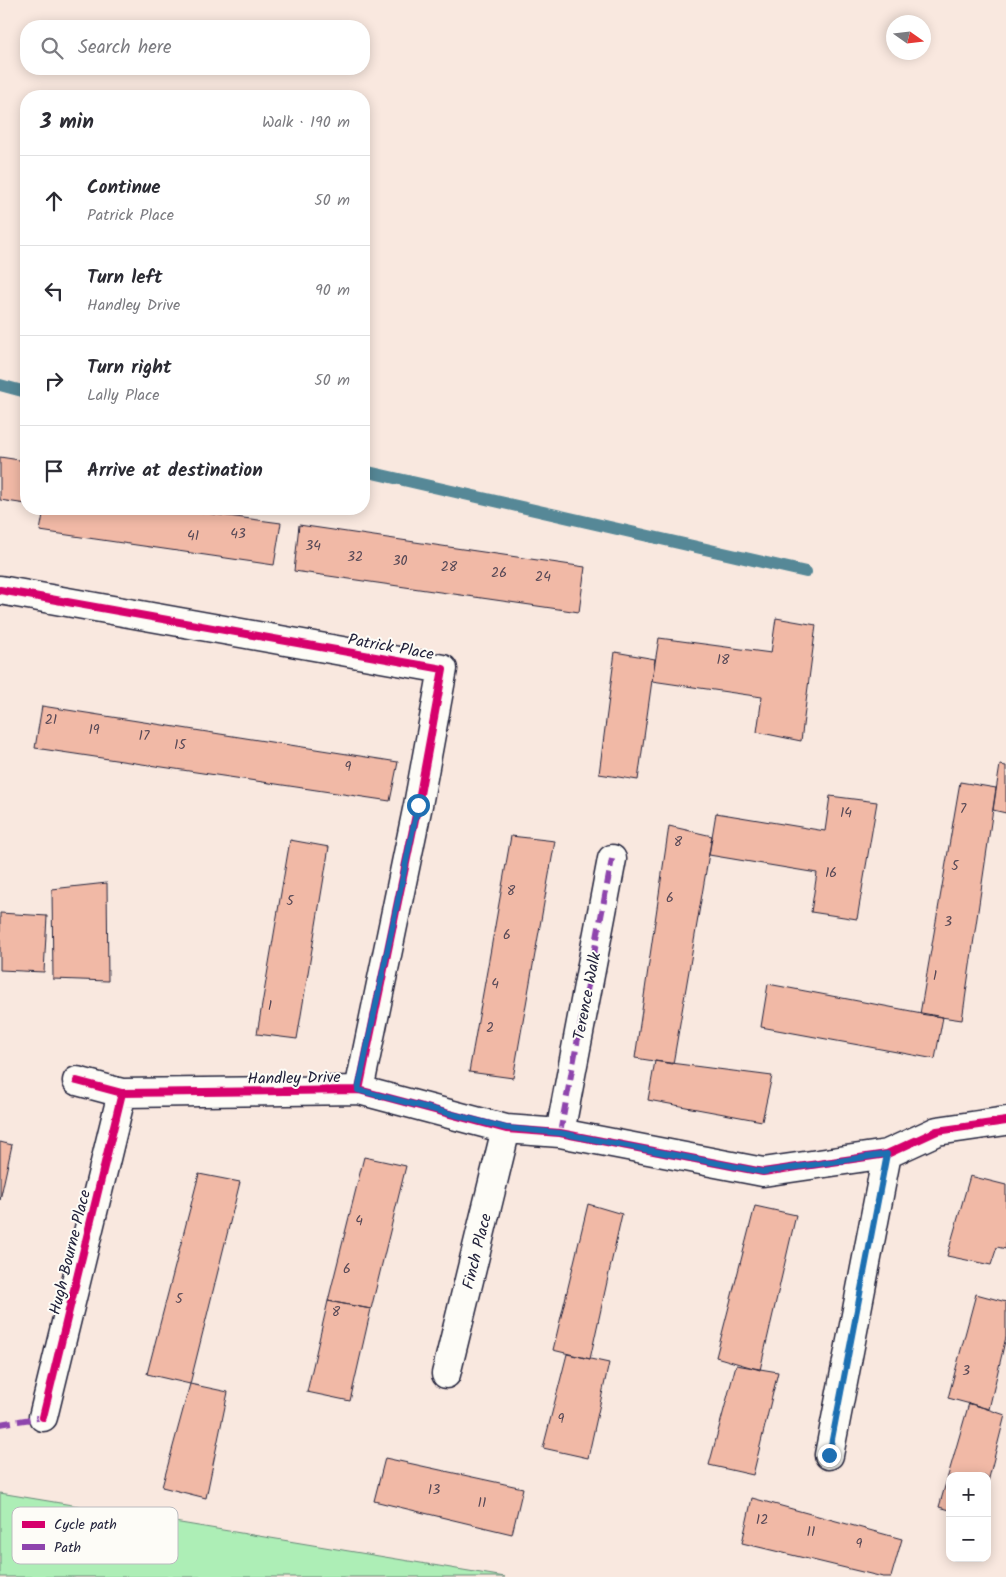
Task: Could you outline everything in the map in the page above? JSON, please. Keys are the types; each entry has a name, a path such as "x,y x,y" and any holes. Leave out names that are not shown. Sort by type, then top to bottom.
{"street":[{"name":"Patrick Place","path":"0,590 443,669 418,805 358,1090"},
{"name":"Terence Walk","path":"560,1133 612,860"},
{"name":"Handley Drive","path":"78,1081 122,1093 358,1090 506,1128 560,1133 763,1172 887,1154 937,1132 1006,1121"},
{"name":"Hugh Bourne Place","path":"43,1417 122,1093"},
{"name":"Finch Place","path":"446,1374 506,1128"},
{"path":"829,1455 887,1154"}],"green space":[{"path":"0,1493 84,1507 12,1507 12,1564 178,1564 178,1523 505,1577 0,1577"}],"building":[{"path":"0,457 20,460 20,503 0,500"},
{"path":"43,515 220,515 281,523 274,565 40,531"},
{"path":"299,525 585,567 579,612 294,571"},
{"path":"776,618 816,625 801,741 757,732 762,697 652,681 659,638 771,653"},
{"path":"615,652 655,659 638,780 599,774"},
{"path":"42,706 398,762 390,801 35,748"},
{"path":"1000,765 1006,766 1006,813 993,810"},
{"path":"960,782 996,788 962,1020 920,1014"},
{"path":"830,796 877,802 857,919 811,912 817,873 709,855 716,813 825,831"},
{"path":"669,826 712,836 673,1064 635,1058"},
{"path":"511,836 555,841 513,1078 469,1072"},
{"path":"290,840 329,847 297,1039 257,1034"},
{"path":"107,883 108,981 53,979 52,889"},
{"path":"0,913 47,916 44,972 0,970"},
{"path":"768,984 943,1017 935,1059 761,1027"},
{"path":"655,1061 772,1076 762,1121 648,1100"},
{"path":"0,1142 12,1145 0,1200"},
{"path":"364,1157 406,1166 371,1309 328,1301"},
{"path":"199,1174 240,1182 190,1384 147,1374"},
{"path":"970,1176 1006,1185 1006,1249 997,1247 991,1265 947,1256"},
{"path":"588,1204 622,1214 590,1359 553,1350"},
{"path":"755,1206 796,1215 760,1370 716,1357"},
{"path":"976,1294 1006,1302 1006,1337 989,1409 948,1398"},
{"path":"328,1301 371,1309 350,1401 307,1392"},
{"path":"567,1354 609,1363 588,1458 543,1448"},
{"path":"736,1365 778,1372 753,1475 709,1465"},
{"path":"190,1384 228,1392 206,1498 162,1487"},
{"path":"969,1403 1005,1415 991,1472 949,1472"},
{"path":"385,1458 523,1488 512,1534 374,1501"},
{"path":"946,1483 946,1509 939,1507"},
{"path":"752,1498 902,1539 891,1577 883,1577 742,1543"}],"waterway":[{"path":"0,385 20,390"},
{"path":"370,472 806,572"}],"marked path":[{"path":"560,1133 612,859"},
{"path":"0,1424 43,1417"}],"cycle path":[{"path":"0,590 443,669 418,805 359,1090"},
{"path":"77,1081 122,1093 359,1090 506,1129 560,1133 763,1172 887,1154 937,1131 1006,1121"},
{"path":"43,1417 122,1093"}],"route":[{"path":"418,805 358,1090 506,1128 560,1133 763,1172 887,1154 829,1455"}]}
